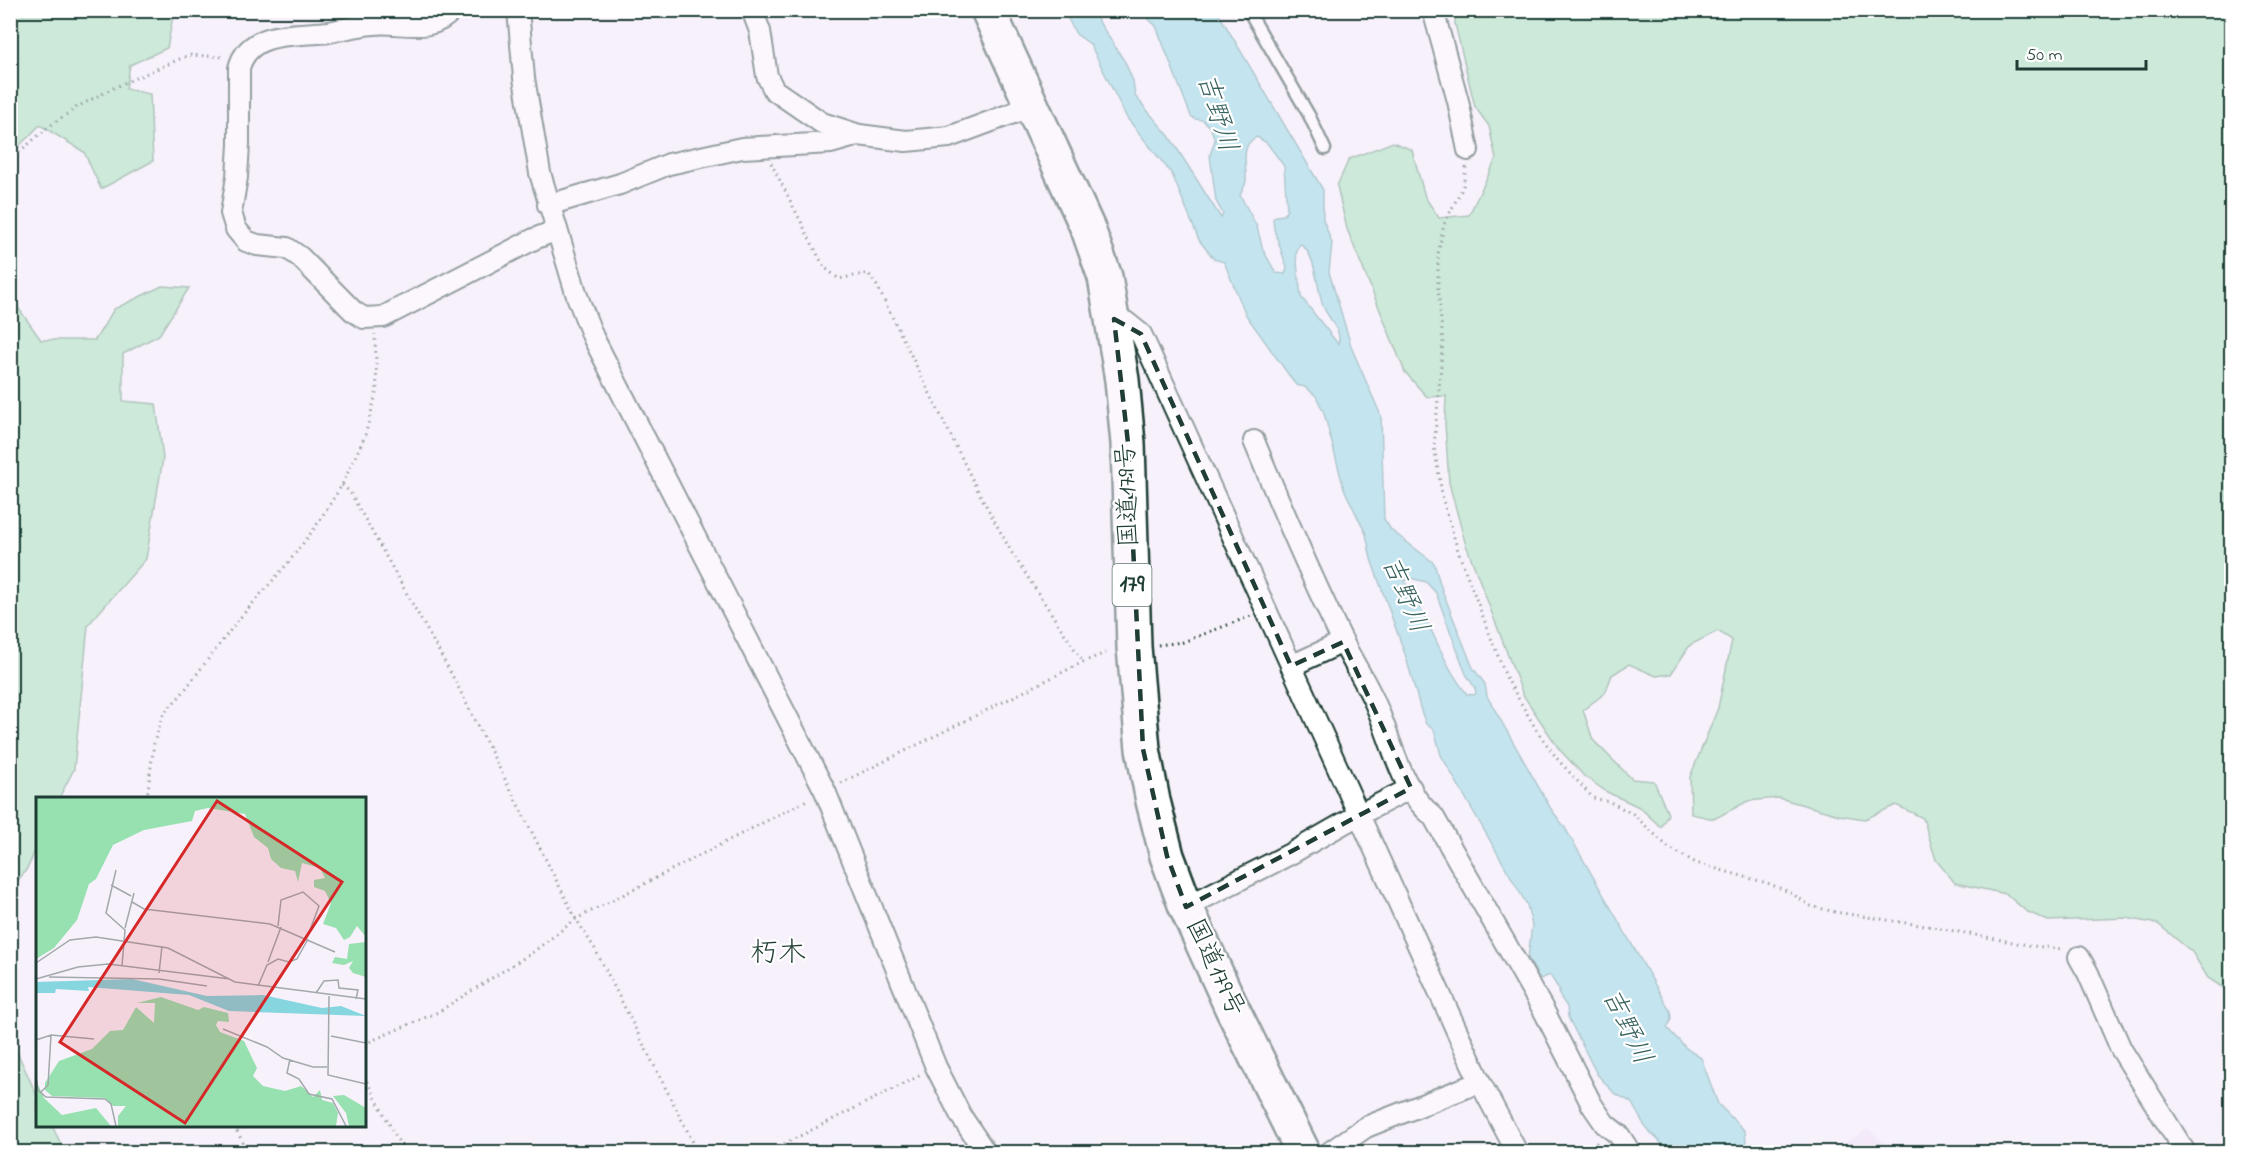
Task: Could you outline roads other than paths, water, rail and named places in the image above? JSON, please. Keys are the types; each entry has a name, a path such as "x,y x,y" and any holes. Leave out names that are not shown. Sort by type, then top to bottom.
{"highway":[{"name":"国道179号","path":"987,10 1088,229 1106,277 1114,319 1128,443 1134,647 1143,748 1167,856 1186,906 1231,1006 1303,1152"}],"street":[{"path":"452,10 445,18 432,25 375,23 330,32 293,33 274,37 252,46 241,58 239,68 237,177 231,213 236,229 246,241 257,245 287,248 300,257 352,311 364,318 372,319 406,307 534,239 557,230"},
{"path":"518,10 524,78 540,173 577,296 593,337 825,791 936,1067 961,1116 984,1152"},
{"path":"752,10 760,31 767,75 774,90 822,123 859,135 906,141 950,137 1032,106"},
{"path":"1433,10 1458,101 1468,150"},
{"path":"548,205 620,184 669,164 742,148 831,142 859,135"},
{"path":"1114,319 1126,322 1141,334 1480,1082 1517,1152"},
{"path":"1254,441 1343,642 1376,704 1390,745 1411,788 1424,810 1433,816 1544,1011 1592,1105 1605,1124 1618,1135 1630,1152"},
{"path":"1291,666 1343,642"},
{"path":"1186,906 1290,854 1411,788"},
{"path":"2079,957 2121,1049 2185,1152"},
{"path":"1330,1152 1366,1126 1480,1082"}],"lane":[{"path":"1248,10 1310,115 1325,148"}],"water":[{"name":"吉野川","path":"1064,11 1092,11 1125,62 1133,81 1135,96 1169,136 1221,218 1223,214 1216,201 1210,155 1215,140 1211,129 1203,120 1191,116 1156,26 1140,11 1217,11 1323,190 1323,219 1332,243 1329,272 1352,349 1381,416 1384,519 1391,530 1434,563 1442,590 1473,668 1485,684 1487,696 1670,1011 1671,1019 1667,1028 1687,1049 1701,1058 1718,1104 1745,1131 1747,1152 1666,1152 1662,1144 1646,1128 1631,1102 1614,1093 1597,1074 1568,1017 1567,1007 1558,993 1560,991 1550,975 1540,979 1528,958 1532,925 1527,905 1441,755 1434,730 1426,724 1406,657 1371,559 1366,534 1344,489 1324,413 1316,396 1305,387 1296,385 1246,315 1224,262 1214,259 1199,240 1172,174 1127,118 1090,44 1076,34","holes":["1257,137 1267,143 1284,166 1287,210 1284,215 1273,219 1287,268 1285,274 1276,273 1263,250 1257,227 1240,195 1246,181 1246,150 1251,140","1300,244 1310,255 1323,306 1338,334 1338,344 1301,297 1296,254","1410,578 1426,582 1436,593 1466,674 1475,688 1474,695 1467,694 1445,660 1405,581"]}],"district":[{"name":"朽木","path":"778,954"}]}
